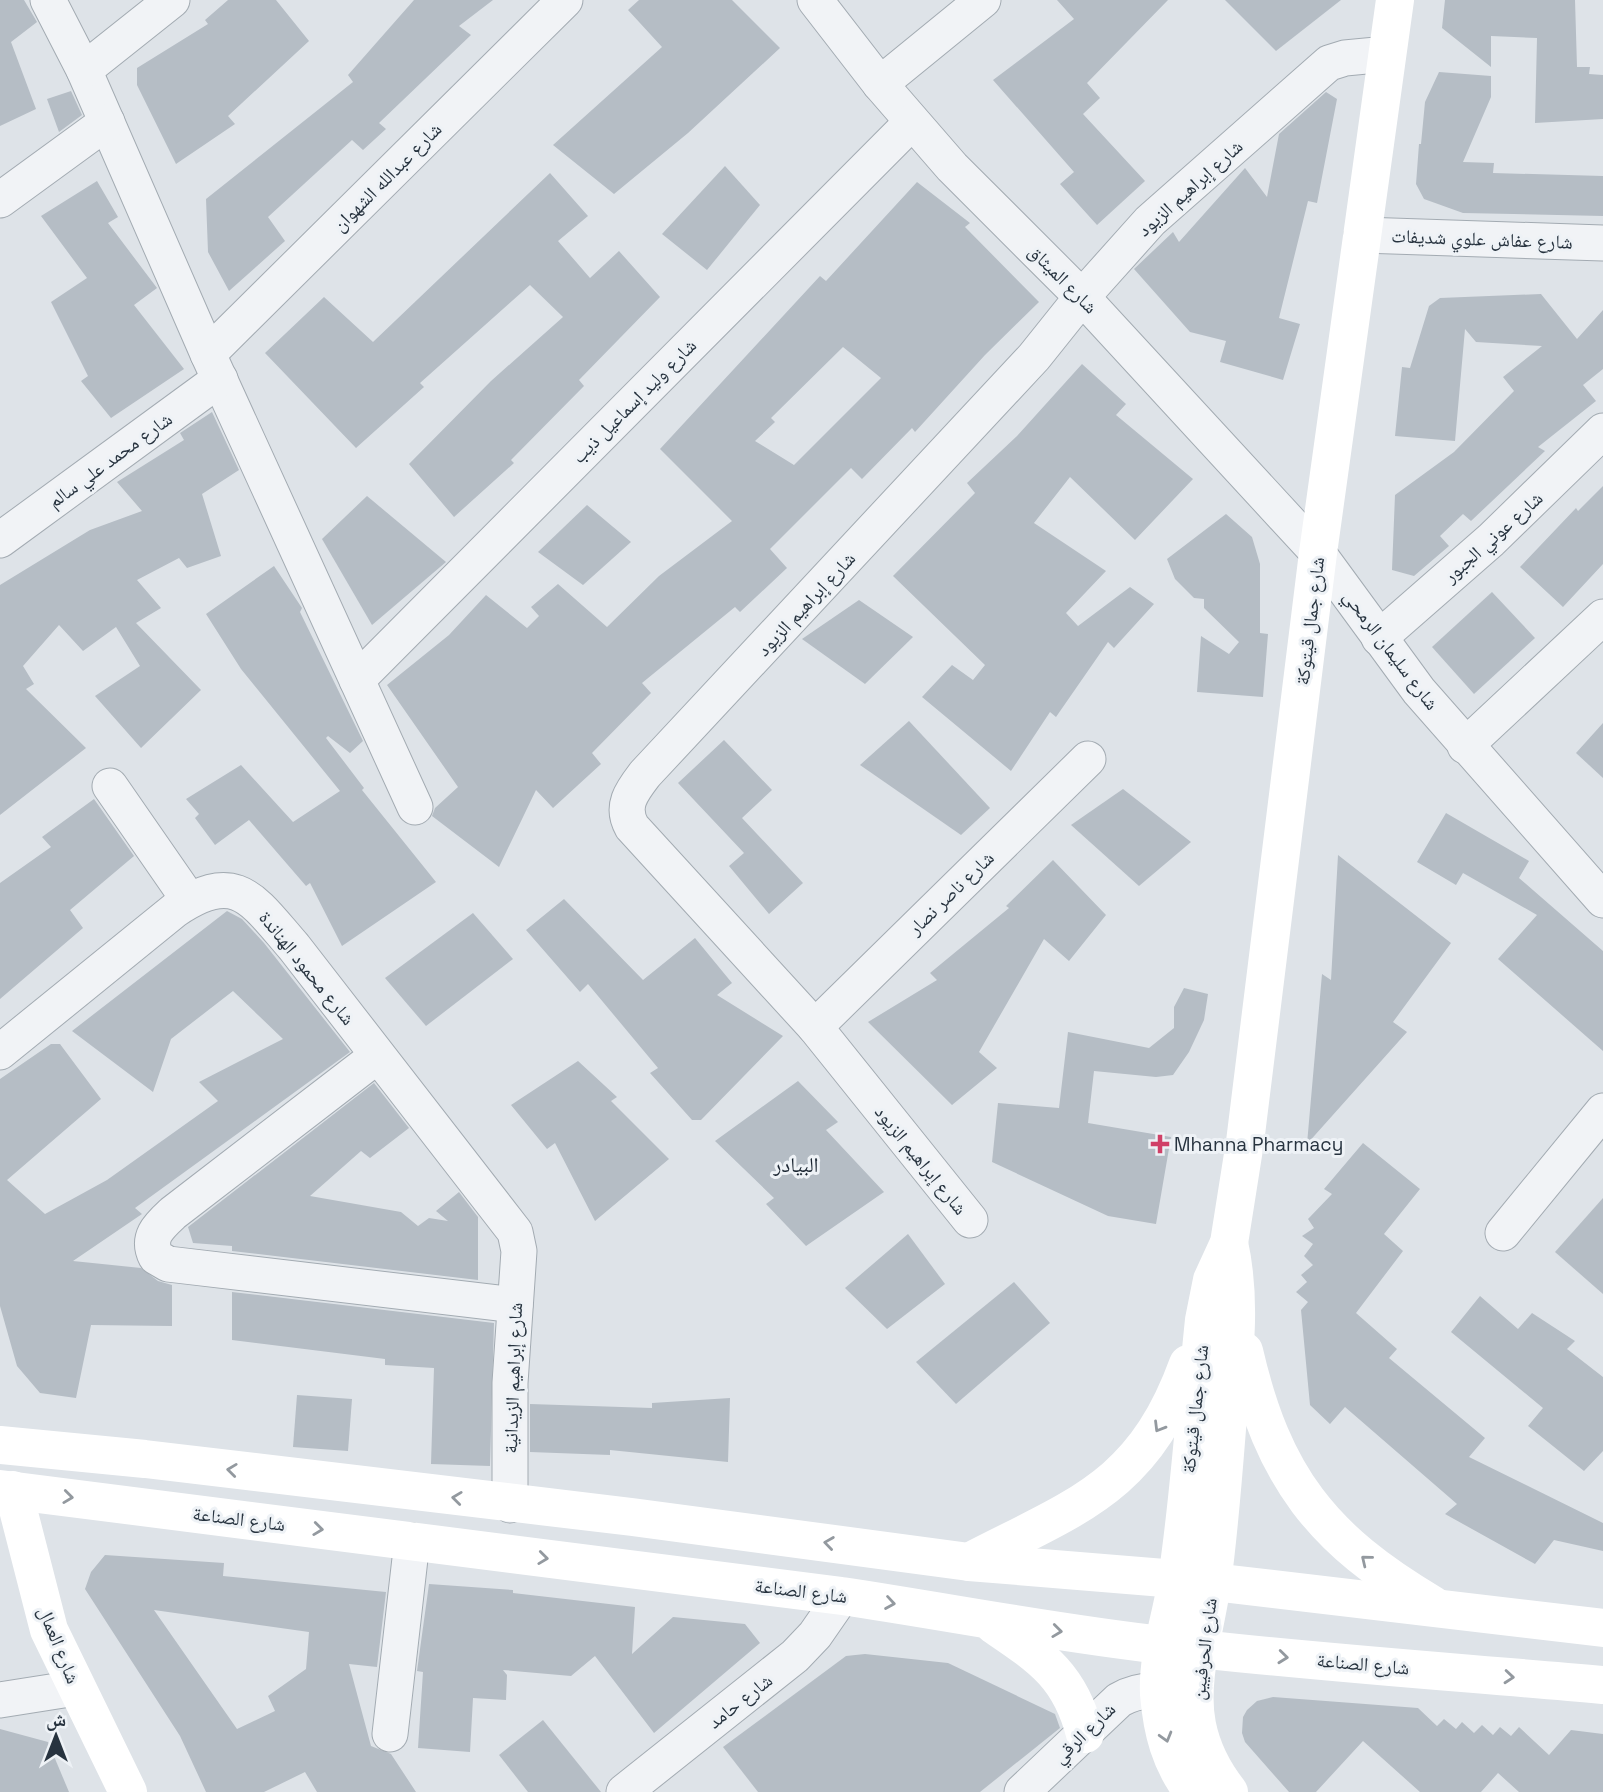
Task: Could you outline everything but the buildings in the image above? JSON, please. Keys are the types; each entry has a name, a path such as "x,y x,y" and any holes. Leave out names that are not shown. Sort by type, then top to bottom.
{"main road":[{"name":"شارع جمال قيتوكة","path":"1195,1581 1221,1321 1236,1276 1229,1243 1277,905 1318,552 1395,0"},
{"path":"970,1562 1108,1487 1160,1428 1221,1321"},
{"path":"1221,1321 1253,1391 1269,1438 1293,1482 1314,1511 1346,1544 1378,1570 1443,1611"},
{"path":"0,1445 145,1459 510,1505 632,1517 970,1562 1195,1581 1603,1628"},
{"name":"شارع الصناعة","path":"6,1490 842,1596 950,1612 989,1622 1164,1645 1603,1685"},
{"name":"شارع العمال","path":"6,1490 50,1630 128,1792"},
{"name":"شارع الحرفيين","path":"1195,1581 1164,1645 1177,1694 1197,1726 1215,1774 1229,1792"},
{"name":"شارع الحرفيين","path":"1194,1792 1177,1768 1163,1732 1177,1694 1202,1648 1195,1581"},
{"path":"989,1622 1053,1668 1078,1704 1085,1734"}],"street":[{"path":"48,0 85,70 214,367 415,807"},
{"path":"85,70 172,0"},
{"name":"شارع عبدالله الشهوان","path":"214,367 565,0"},
{"name":"شارع الميثاق","path":"815,0 912,122 993,211 1082,296 1318,552"},
{"path":"880,84 984,0"},
{"name":"شارع إبراهيم الزيود","path":"970,1220 815,1027 632,827 625,815 628,800 645,774 1034,357 1082,296 1150,221 1329,63 1345,58 1387,54"},
{"path":"0,200 107,122"},
{"name":"شارع وليد إسماعيل ذيب","path":"357,680 912,122"},
{"name":"شارع عفاش علوي شديفات","path":"1362,234 1603,243"},
{"name":"شارع محمد علي سالم","path":"0,540 214,367"},
{"name":"شارع عوني الجبور","path":"1379,638 1491,540 1603,431"},
{"name":"شارع سليمان الرمحي","path":"1318,552 1379,638 1465,746 1603,900"},
{"path":"1465,746 1603,617"},
{"name":"شارع ناصر نصار","path":"815,1027 1088,760"},
{"path":"110,786 189,900"},
{"name":"شارع محمود الهناندة","path":"0,1052 189,900 204,891 227,889 257,905 294,947 510,1226 519,1251"},
{"path":"377,1056 173,1213 156,1230 152,1239 156,1257 168,1264 515,1305"},
{"path":"1503,1233 1603,1111"},
{"name":"شارع إبراهيم الزيدانية","path":"510,1505 510,1383 519,1251"},
{"path":"390,1734 412,1541"},
{"name":"شارع حامد","path":"624,1792 795,1656 815,1635 842,1596"},
{"path":"0,1700 76,1688"},
{"name":"شارع الرقي","path":"1021,1792 1119,1700 1136,1690 1177,1694"}],"place":[{"name":"Mhanna Pharmacy","path":"1160,1144"}],"district":[{"name":"البيادر","path":"796,1164"}]}
